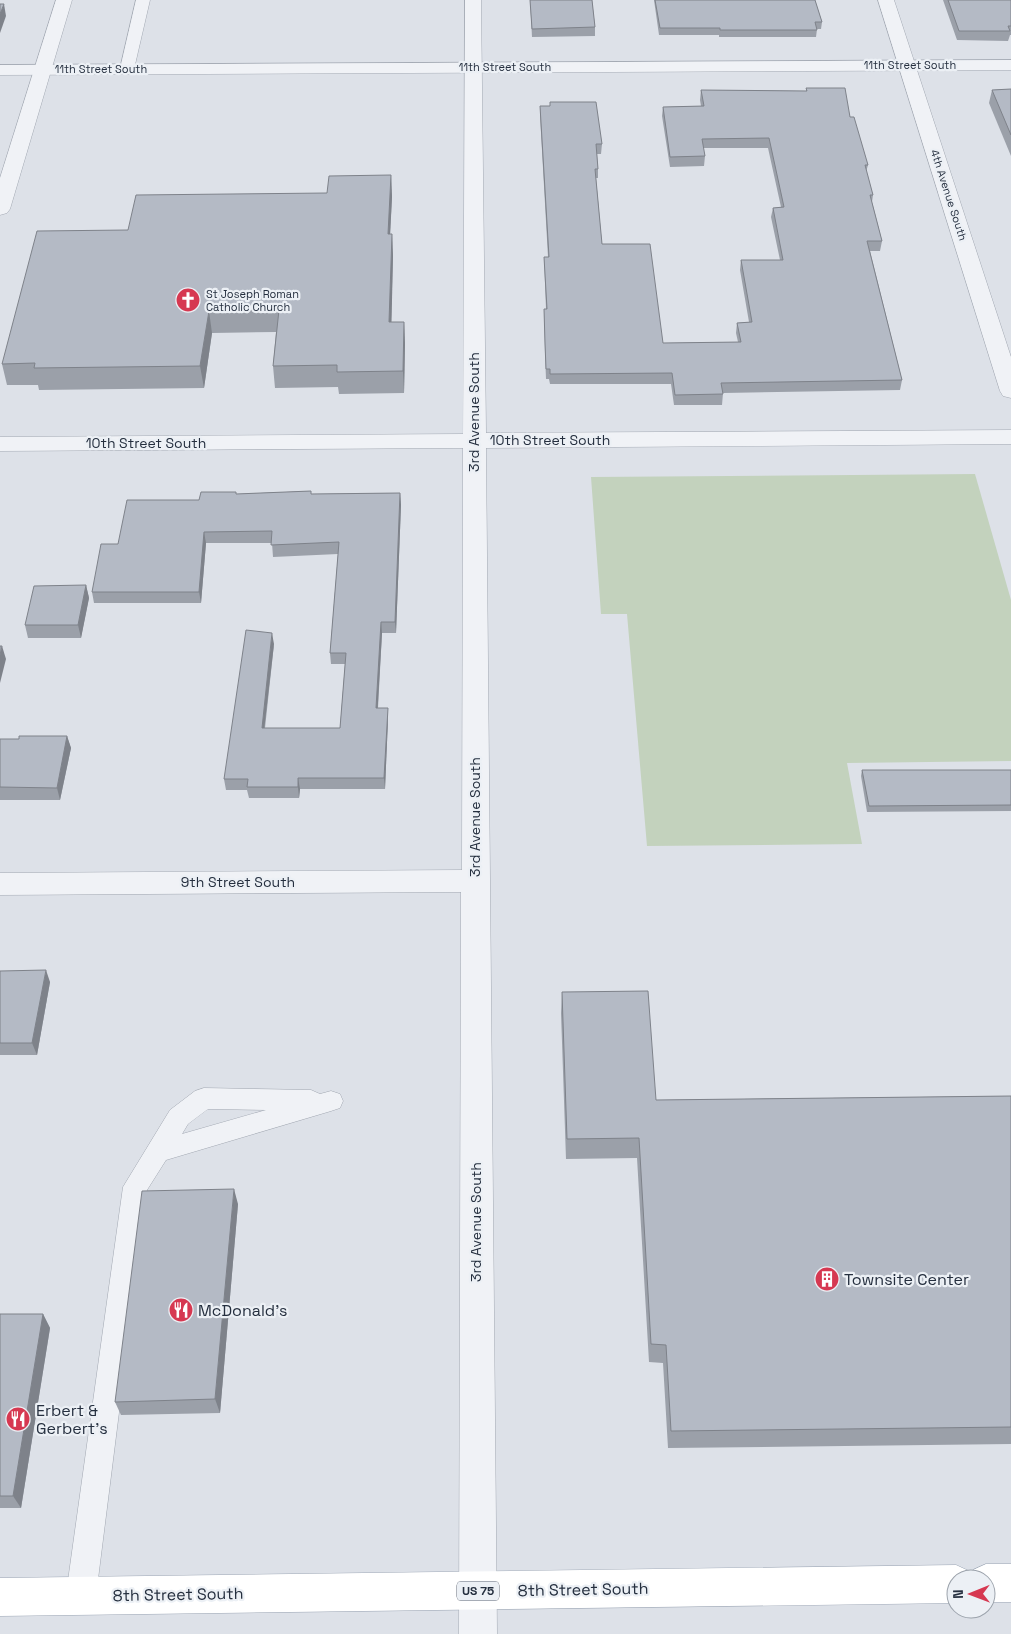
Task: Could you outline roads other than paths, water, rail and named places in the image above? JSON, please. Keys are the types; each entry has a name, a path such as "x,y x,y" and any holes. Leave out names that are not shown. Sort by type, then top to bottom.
{"main road":[{"path":"996,1583 1011,1583"},
{"name":"8th Street South","path":"0,1597 946,1584"}],"street":[{"path":"0,209 64,0"},
{"name":"3rd Avenue South","path":"474,0 478,1634"},
{"name":"4th Avenue South","path":"886,0 1011,390"},
{"name":"11th Street South","path":"0,70 1011,65"},
{"name":"10th Street South","path":"0,444 1011,437"},
{"name":"9th Street South","path":"0,884 476,881"}],"lane":[{"path":"127,69 143,0"},
{"path":"81,1596 135,1187 178,1117 204,1098 331,1101 158,1152"}],"place":[{"name":"St Joseph Roman Catholic Church","path":"188,300"},
{"name":"Townsite Center","path":"827,1279"},
{"name":"McDonald's","path":"181,1310"},
{"name":"Erbert & Gerbert's","path":"18,1419"}]}
